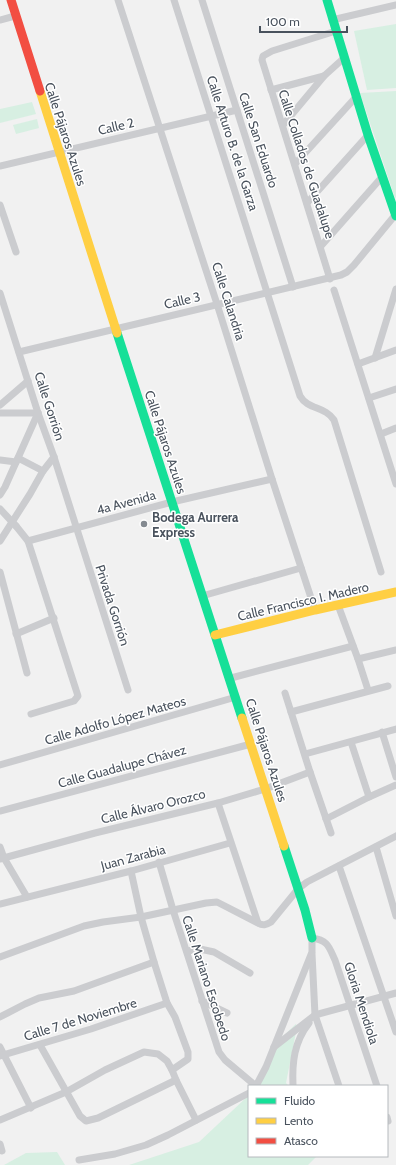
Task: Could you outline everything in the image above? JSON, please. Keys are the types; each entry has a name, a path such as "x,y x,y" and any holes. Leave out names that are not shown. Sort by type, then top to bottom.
{"street":[{"name":"Calle Pájaros Azules","path":"10,0 202,596 306,910 312,938"},
{"name":"Calle Calandria","path":"118,0 315,610"},
{"name":"Calle Arturo B. de la Garza","path":"174,0 302,400 309,405 328,413 334,420 381,572"},
{"name":"Calle San Eduardo","path":"202,0 293,287"},
{"path":"327,0 368,135 396,215"},
{"path":"332,20 396,5"},
{"path":"0,20 15,16"},
{"name":"Calle Collados de Guadalupe","path":"330,279 262,60 263,56 272,51 336,31"},
{"path":"283,125 324,76 344,58"},
{"path":"271,90 324,76"},
{"path":"295,164 356,97"},
{"name":"Calle 2","path":"0,166 58,151 237,110"},
{"path":"307,203 368,135"},
{"path":"321,246 382,178"},
{"path":"0,205 16,252"},
{"name":"Calle 3","path":"19,352 217,304 330,279 347,272 396,215"},
{"path":"375,358 396,289"},
{"path":"334,290 381,434 394,467 396,484"},
{"name":"Calle Gorrión","path":"0,293 76,528"},
{"path":"358,364 396,350"},
{"path":"0,405 28,381"},
{"path":"369,398 396,389"},
{"path":"0,413 38,413 0,495"},
{"path":"381,434 396,428"},
{"path":"0,540 43,471 54,457"},
{"path":"0,460 17,460 43,471"},
{"name":"4a Avenida","path":"28,540 172,502 272,479"},
{"path":"0,509 28,540 54,618 78,698 74,701 31,714"},
{"name":"Privada Gorrión","path":"76,528 128,690"},
{"path":"202,596 301,568"},
{"path":"0,572 26,673"},
{"name":"Calle Francisco I. Madero","path":"216,635 315,610 396,592"},
{"path":"338,606 368,690"},
{"path":"16,634 54,618"},
{"path":"230,678 353,646"},
{"path":"358,659 396,650"},
{"path":"291,712 368,690 388,686"},
{"path":"285,693 331,833"},
{"name":"Calle Adolfo López Mateos","path":"0,766 236,698"},
{"path":"305,754 396,728"},
{"path":"382,732 396,776"},
{"path":"351,742 369,797"},
{"name":"Calle Guadalupe Chávez","path":"0,811 251,744"},
{"name":"Calle Álvaro Orozco","path":"2,858 265,789 310,772"},
{"path":"326,819 396,785"},
{"path":"218,802 230,843 258,924"},
{"path":"0,957 84,926 141,917 206,903 217,902 263,926 271,922 298,889 307,882 396,836"},
{"name":"Juan Zarabia","path":"0,904 131,871 230,843"},
{"path":"0,847 2,858 27,897"},
{"path":"376,847 396,916"},
{"name":"Calle Mariano Escobedo","path":"159,862 202,1001 221,1056 255,1085"},
{"path":"339,866 396,1032"},
{"path":"131,871 141,917 154,962 167,1003 175,1017 189,1056 185,1062 172,1070"},
{"path":"312,938 314,1016 339,1085"},
{"name":"Gloria Mendiola","path":"312,938 323,940 329,946 377,1085"},
{"path":"187,952 200,949 214,952 250,973"},
{"path":"257,1085 264,1072 312,952"},
{"path":"0,1017 39,998 74,991 154,962"},
{"path":"274,1047 314,1016 396,993"},
{"path":"202,1001 227,1013"},
{"name":"Calle 7 de Noviembre","path":"2,1055 91,1029 167,1003"},
{"path":"293,1085 292,1067 294,1052 300,1036 314,1016"},
{"path":"40,1044 80,1116 86,1121 91,1121 176,1080"},
{"path":"0,1047 2,1055 31,1108"},
{"path":"0,1120 66,1092 105,1070 144,1052 158,1054 172,1070 196,1120"},
{"path":"79,1160 115,1154 146,1145 248,1094"}],"green space":[{"path":"396,24 396,88 367,90 354,31"},
{"path":"396,91 396,197 395,198 360,93"},
{"path":"32,102 36,114 0,123 0,109"},
{"path":"37,119 39,128 16,134 13,125"},
{"path":"296,1024 297,1027 286,1083 288,1085 257,1085 282,1037"},
{"path":"248,1096 248,1157 316,1157 308,1165 129,1165 199,1142"},
{"path":"57,1152 65,1165 4,1165 26,1153"}],"traffic: fast":[{"path":"327,0 368,135 396,216"},
{"path":"117,333 242,718"},
{"path":"284,846 305,910 312,938"}],"traffic: slow":[{"path":"40,91 117,333"},
{"path":"215,635 315,610 396,592"},
{"path":"242,718 284,846"}],"traffic: jam":[{"path":"11,0 40,91"}],"place":[{"name":"Bodega Aurrera Express","path":"144,524"}]}
